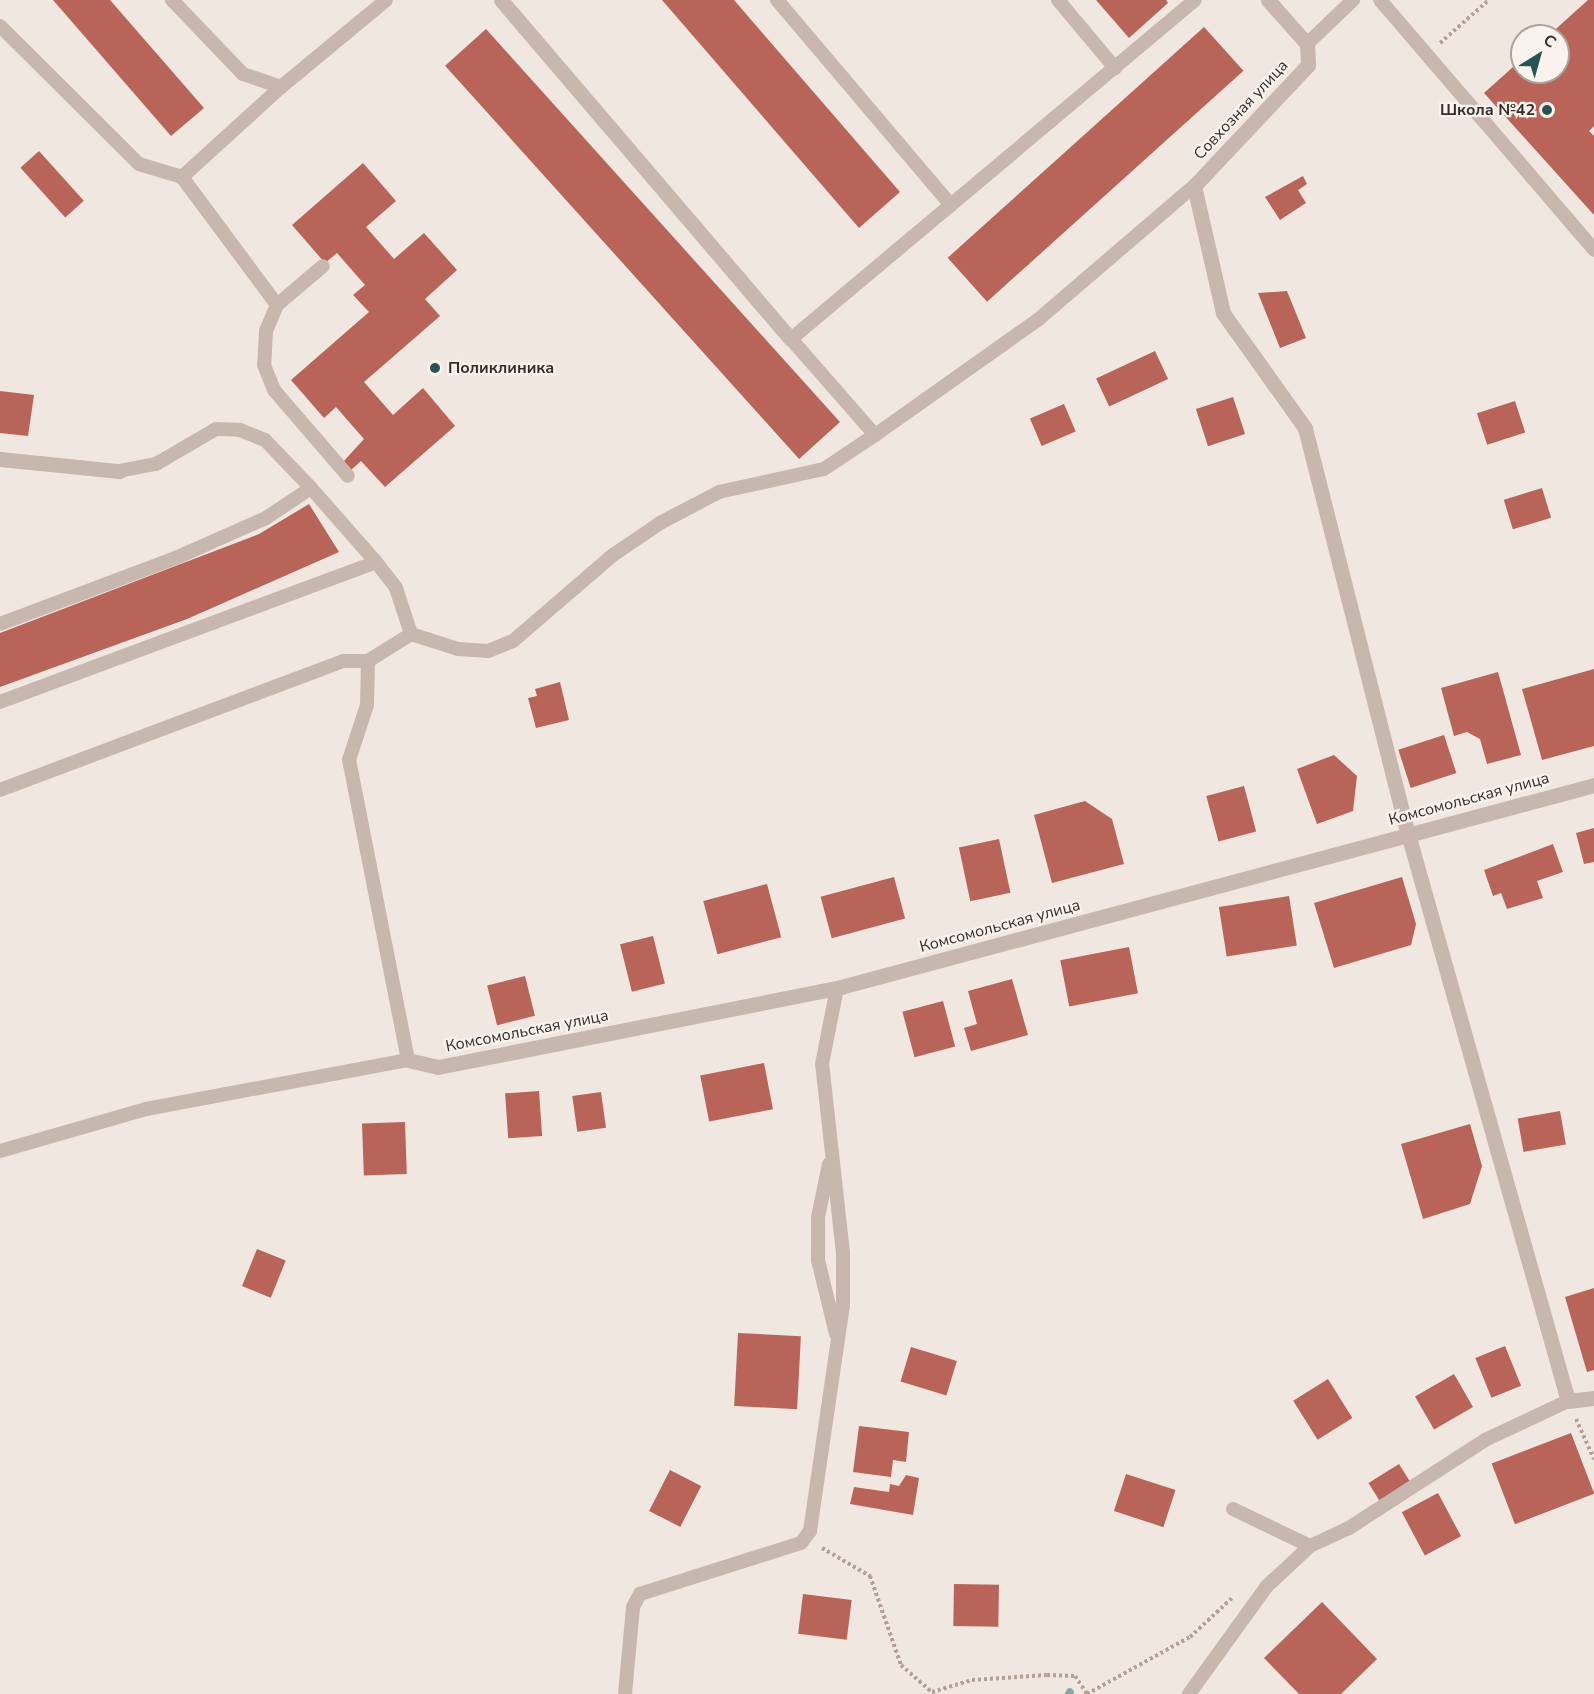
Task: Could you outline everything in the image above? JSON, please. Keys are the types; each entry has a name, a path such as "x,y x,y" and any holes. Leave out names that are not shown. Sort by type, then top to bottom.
{"street":[{"path":"501,0 791,339"},
{"path":"1268,0 1307,45"},
{"name":"Совхозная улица","path":"1194,186 1308,65 1307,45"},
{"path":"1194,186 1223,314 1305,428 1408,834 1568,1401 1594,1398"},
{"path":"0,459 119,471"},
{"name":"Комсомольская улица","path":"408,1059 438,1067 837,988 1594,785"}],"lane":[{"path":"172,0 243,74 281,87"},
{"path":"182,177 281,87 386,0"},
{"path":"777,0 951,205"},
{"path":"1058,0 1115,68"},
{"path":"875,435 791,339 1195,0"},
{"path":"1307,45 1353,0"},
{"path":"1380,0 1425,56 1594,250"},
{"path":"0,26 140,164 182,177 277,305"},
{"path":"0,790 343,662 368,661 411,634 458,649 488,651 513,641 613,555 660,523 719,492 824,469 875,435 1039,319 1194,186"},
{"path":"323,267 277,305 266,331 264,365 274,390 348,476"},
{"path":"119,471 156,464 216,429 240,430 265,440 376,562 401,598 411,634"},
{"path":"0,624 178,557 266,518 311,488"},
{"path":"0,702 376,562"},
{"path":"0,1151 146,1109 408,1059 349,760 367,705 368,661"},
{"path":"625,1694 633,1607 640,1594 801,1543 810,1531 838,1342 843,1253 822,1064 837,988"},
{"path":"832,1151 818,1217 818,1260 838,1342"},
{"path":"1189,1694 1267,1586 1310,1546 1349,1528 1485,1440 1568,1401"},
{"path":"1233,1509 1310,1546"}],"path":[{"path":"1425,56 1490,0"},
{"path":"1568,1401 1594,1459"},
{"path":"810,1531 821,1547 870,1576 901,1665 933,1693 972,1680 1047,1675 1074,1676 1087,1694 1190,1637 1235,1595"}],"building":[{"path":"53,0 110,0 204,108 171,136"},
{"path":"662,0 734,0 900,192 859,228"},
{"path":"1096,0 1166,0 1168,3 1129,38"},
{"name":"Школа №42","path":"1588,0 1594,0 1594,126 1589,131 1594,136 1594,215 1484,93 1510,70 1510,84 1570,84 1570,24 1561,24"},
{"path":"1204,27 1243,71 987,302 948,258"},
{"path":"486,29 840,422 799,459 445,66"},
{"path":"39,151 84,201 65,218 20,168"},
{"path":"363,163 396,201 366,227 394,259 424,233 457,270 425,299 440,316 364,382 393,415 423,388 455,426 385,487 361,461 351,470 343,462 364,439 336,407 324,418 291,380 369,312 353,295 365,285 337,253 325,263 292,225"},
{"path":"1303,176 1307,184 1298,190 1306,203 1280,220 1265,197"},
{"path":"1287,291 1306,338 1280,348 1258,293"},
{"path":"1155,351 1168,379 1109,407 1096,378"},
{"path":"0,391 34,395 28,436 0,433"},
{"path":"1233,397 1245,434 1208,446 1196,409"},
{"path":"1515,401 1525,432 1487,445 1477,413"},
{"path":"1064,404 1076,432 1042,446 1030,418"},
{"path":"1542,488 1551,518 1513,529 1504,500"},
{"path":"309,504 339,552 187,619 0,687 0,633 259,534"},
{"path":"1594,669 1594,746 1542,760 1522,689"},
{"path":"1498,672 1521,755 1487,764 1480,739 1467,732 1454,736 1441,688"},
{"path":"560,682 569,720 536,728 528,698 537,696 535,689"},
{"path":"1444,735 1456,773 1411,788 1398,750"},
{"path":"1334,755 1357,776 1353,811 1317,824 1297,769"},
{"path":"1244,786 1256,831 1218,841 1206,796"},
{"path":"1085,801 1112,819 1124,864 1052,883 1034,815"},
{"path":"1594,828 1594,862 1584,864 1576,833"},
{"path":"999,839 1010,893 970,901 959,848"},
{"path":"1553,844 1563,872 1537,881 1543,898 1507,909 1501,893 1493,896 1484,870"},
{"path":"894,877 905,919 832,938 821,897"},
{"path":"1402,877 1416,924 1411,945 1334,968 1314,903"},
{"path":"767,884 781,937 717,954 703,901"},
{"path":"1289,896 1297,945 1227,956 1219,907"},
{"path":"653,936 665,984 632,992 620,944"},
{"path":"1129,947 1138,993 1069,1006 1060,960"},
{"path":"525,976 535,1016 497,1025 487,985"},
{"path":"1012,979 1028,1035 971,1051 964,1028 977,1024 968,991"},
{"path":"943,1001 955,1046 915,1057 902,1012"},
{"path":"764,1063 773,1109 709,1122 700,1075"},
{"path":"539,1091 542,1136 508,1138 505,1093"},
{"path":"601,1092 606,1128 577,1132 572,1096"},
{"path":"1560,1111 1566,1144 1524,1152 1518,1118"},
{"path":"405,1122 407,1174 364,1175 362,1124"},
{"path":"1470,1124 1482,1166 1470,1204 1423,1219 1401,1144"},
{"path":"257,1249 286,1261 271,1298 242,1286"},
{"path":"1594,1288 1594,1370 1587,1372 1565,1297"},
{"path":"738,1333 801,1336 797,1409 734,1406"},
{"path":"1505,1346 1521,1386 1491,1398 1475,1358"},
{"path":"911,1347 957,1361 946,1395 900,1381"},
{"path":"1454,1374 1473,1407 1434,1429 1415,1396"},
{"path":"1328,1379 1352,1418 1318,1440 1293,1401"},
{"path":"859,1426 909,1432 906,1462 893,1460 891,1477 853,1472"},
{"path":"1571,1433 1594,1494 1515,1524 1492,1463"},
{"path":"1399,1464 1414,1488 1383,1507 1368,1483"},
{"path":"670,1470 701,1486 680,1527 649,1511"},
{"path":"1126,1474 1175,1490 1163,1527 1114,1511"},
{"path":"906,1475 919,1478 913,1515 850,1504 854,1487 889,1492 890,1484 899,1486"},
{"path":"1438,1493 1461,1536 1425,1556 1402,1512"},
{"path":"954,1584 999,1585 998,1627 953,1626"},
{"path":"803,1594 852,1600 847,1640 798,1634"},
{"path":"1322,1602 1377,1659 1341,1694 1299,1694 1264,1658"}],"place":[{"name":"Школа №42","path":"1547,110"},
{"name":"Поликлиника","path":"435,368"}]}
